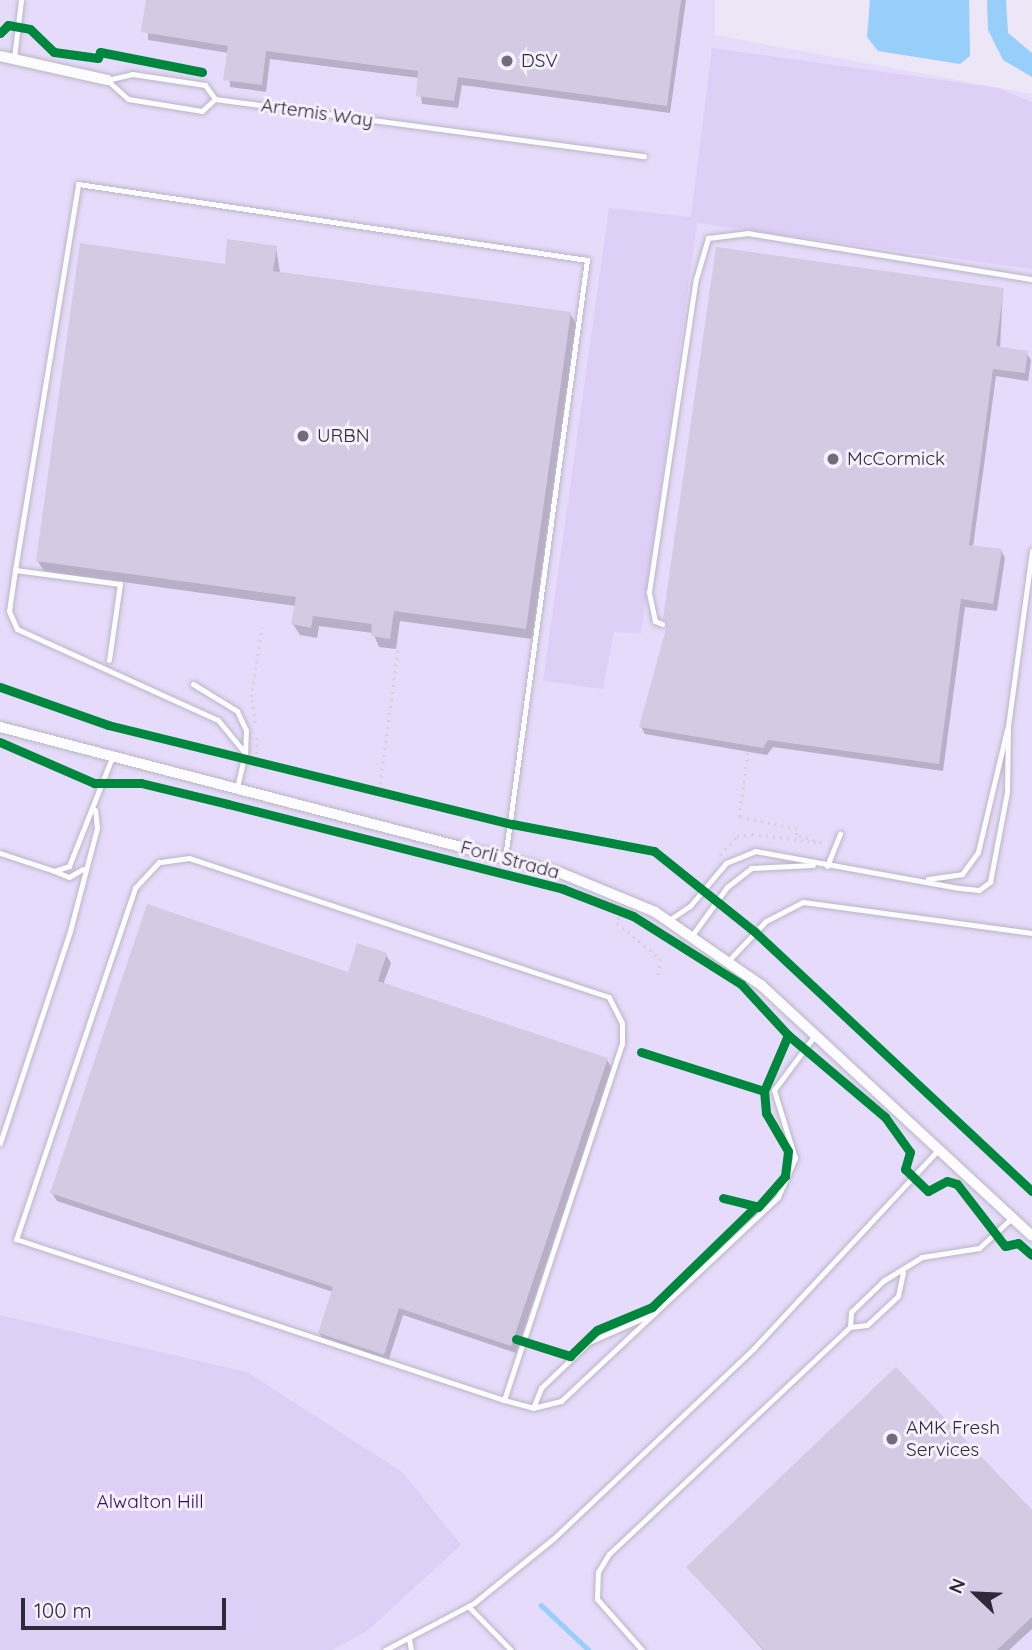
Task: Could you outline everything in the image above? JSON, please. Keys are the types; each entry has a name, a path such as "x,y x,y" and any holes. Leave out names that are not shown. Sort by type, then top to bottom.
{"street":[{"name":"Artemis Way","path":"0,56 107,80"},
{"name":"Forli Strada","path":"0,727 111,760 505,858 596,886 669,920 729,960 815,1035 1032,1236"}],"lane":[{"path":"14,58 21,0"},
{"name":"Artemis Way","path":"107,80 132,74 205,85 215,99 644,156"},
{"path":"107,80 128,99 202,111 215,99"},
{"path":"245,753 209,714 17,629 9,611 78,184 587,260 505,858"},
{"path":"662,624 655,621 649,592 696,279 708,238 747,233 1032,279"},
{"path":"669,920 739,855 774,852 827,866 979,890 990,882 1007,792 1008,726 1032,551"},
{"path":"15,570 120,584 109,660"},
{"path":"193,684 237,712 246,730 245,753 236,791"},
{"path":"918,879 962,874 978,852 997,749 1008,726"},
{"path":"0,1143 84,868 95,810 111,760"},
{"path":"54,871 69,866 95,810"},
{"path":"827,866 840,833"},
{"path":"0,853 69,877 84,868"},
{"path":"503,1400 622,1044 617,1009 596,992 202,862 159,862 135,888 16,1239 503,1400 533,1408 561,1401 789,1182 794,1144 779,1122 774,1090 815,1035"},
{"path":"693,934 727,887 751,868 827,866"},
{"path":"729,960 766,921 803,902 1032,933"},
{"path":"385,1650 468,1606 554,1538 754,1348 940,1149"},
{"path":"850,1327 851,1312 890,1275 903,1273 922,1257 979,1248 1012,1217"},
{"path":"642,1650 597,1600 594,1589 603,1563 850,1327 867,1325 898,1296 903,1273"},
{"path":"533,1408 541,1388 589,1342 655,1313"},
{"path":"468,1606 511,1650"},
{"path":"409,1639 411,1650"}],"path":[{"path":"256,761 250,708 262,627"},
{"path":"379,791 398,649"},
{"path":"713,863 737,837 752,834 821,843 796,835 797,829 739,817 748,751"},
{"path":"610,906 633,916"},
{"path":"621,911 617,923 661,959 658,976"}],"shaded area":[{"path":"0,0 715,0 715,35 1032,94 1032,1650 0,1650"}],"green space":[{"path":"712,48 998,88 1032,102 1032,269 697,223 641,633 614,632 603,689 543,681 609,208 691,217"},
{"name":"Alwalton Hill","path":"0,1315 247,1372 402,1472 461,1545 367,1631 332,1650 0,1650"}],"water":[{"path":"870,0 969,0 970,56 960,64 878,51 867,37"},
{"path":"987,0 1006,0 1008,33 1032,53 1032,77 1003,60 988,30"}],"building":[{"name":"DSV","path":"146,0 681,0 667,106 458,77 454,101 416,96 418,71 266,51 262,85 223,80 228,46 141,32"},
{"name":"URBN","path":"227,239 277,246 273,271 571,312 526,629 394,611 390,639 371,636 372,624 313,616 311,628 291,624 296,597 36,561 80,243 225,264"},
{"name":"McCormick","path":"716,247 1004,288 996,346 1028,351 1025,373 993,369 969,545 1002,549 993,604 961,599 939,764 768,740 763,748 639,727 667,625 663,619"},
{"path":"147,904 348,972 357,943 387,953 378,981 608,1058 511,1346 399,1308 384,1355 318,1333 333,1287 50,1193"},
{"name":"AMK Fresh Services","path":"896,1367 1032,1510 1032,1617 997,1650 764,1650 686,1567"}],"waterway":[{"path":"541,1605 589,1650"}],"cycle path":[{"path":"0,33 8,25 30,29 54,52 98,58 100,52 202,72"},
{"path":"0,687 108,725 512,824 654,851 755,932 1032,1191"},
{"path":"0,742 94,783 141,783 228,804 563,889 633,916 741,984 788,1035 885,1117 910,1152 905,1169 928,1191 947,1181 957,1184 1005,1246 1018,1243 1032,1255"},
{"path":"723,1198 758,1207 785,1176 788,1151 766,1113 764,1091 788,1035"},
{"path":"641,1052 764,1091"},
{"path":"516,1339 570,1356 597,1330 652,1307 754,1208"}],"place":[{"name":"DSV","path":"507,61"},
{"name":"URBN","path":"303,436"},
{"name":"McCormick","path":"833,459"},
{"name":"AMK Fresh Services","path":"892,1439"}]}
